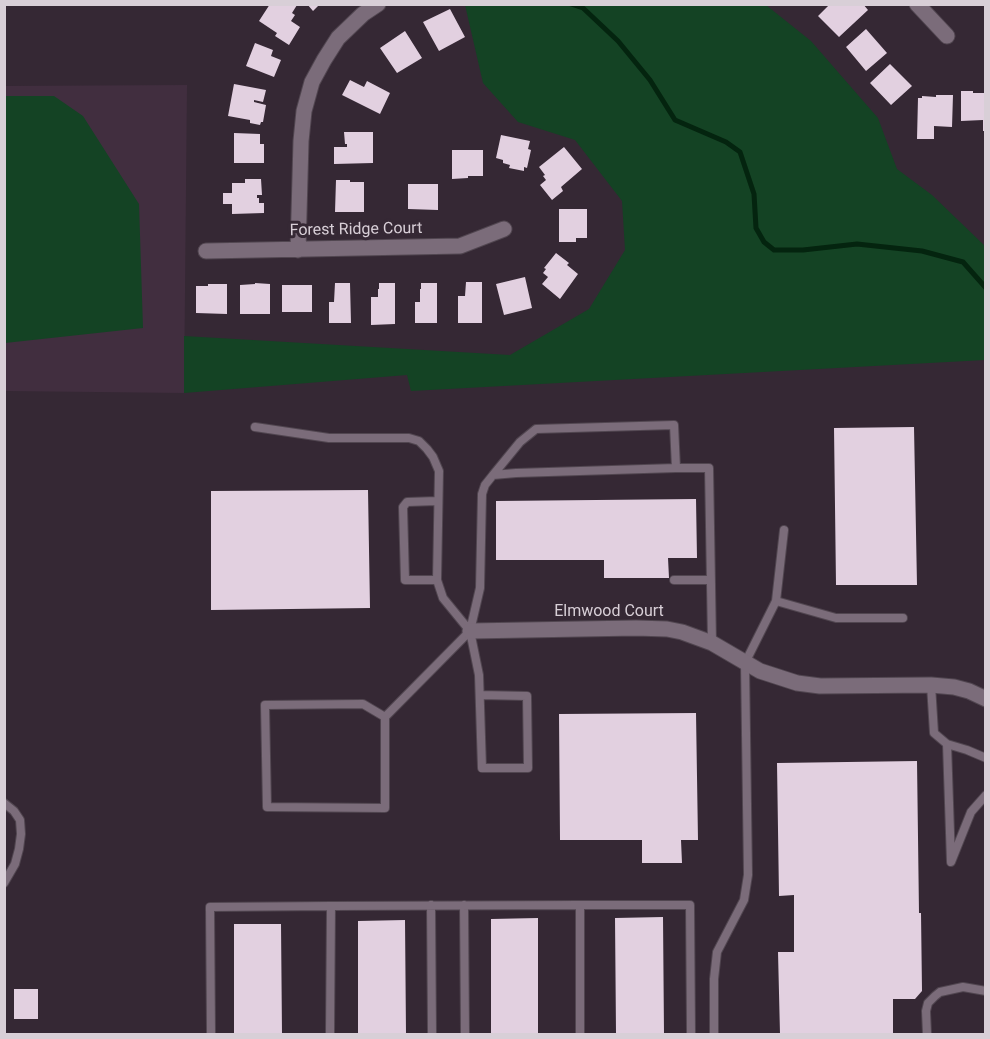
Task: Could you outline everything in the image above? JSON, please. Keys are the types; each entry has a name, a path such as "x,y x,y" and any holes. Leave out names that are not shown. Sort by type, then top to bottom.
{"street":[{"path":"298,250 301,141 304,111 312,82 338,38 363,14 378,4"},
{"path":"917,4 947,36"},
{"name":"Forest Ridge Court","path":"206,251 460,246 504,229"},
{"name":"Elmwood Court","path":"470,631 651,628 682,632 712,643 760,671 785,681 820,686 931,685 954,687 986,699"}],"lane":[{"path":"480,695 527,696 528,768 482,768 479,675 470,631 480,588 482,494 485,485 520,442 536,429 674,425 676,468"},
{"path":"255,427 329,438 409,438 419,441 434,457 439,471 437,580 443,598 470,631"},
{"path":"493,475 709,468 712,643"},
{"path":"437,501 406,502 404,507 405,580 437,580"},
{"path":"714,1035 714,979 717,952 744,900 748,875 745,663 776,601 784,530"},
{"path":"675,580 710,580"},
{"path":"776,601 836,618 903,618"},
{"path":"385,717 363,704 265,705 267,807 385,808 385,717 470,631"},
{"path":"931,685 934,733 947,744 986,758"},
{"path":"947,744 951,862 971,812 986,795"},
{"path":"4,803 20,820 21,834 15,864 4,883"},
{"path":"211,1035 210,907 690,904 691,1035"},
{"path":"431,905 432,1035"},
{"path":"464,905 465,1035"},
{"path":"580,905 580,1035"},
{"path":"330,1035 331,906"},
{"path":"927,1035 928,1003 940,992 963,987 986,991"}],"shaded area":[{"path":"187,85 184,393 5,391 5,86"}],"green space":[{"path":"465,5 766,5 811,41 878,118 897,169 932,195 985,246 985,360 411,391 407,375 184,393 184,336 510,355 589,309 625,250 622,201 575,140 518,122 483,83"},
{"path":"5,96 54,96 83,116 139,204 143,328 5,343"}],"building":[{"path":"270,4 297,5 292,13 295,15 291,21 300,27 289,45 275,36 277,33 259,21"},
{"path":"307,4 320,4 313,11"},
{"path":"830,4 863,4 868,10 839,37 818,16"},
{"path":"450,9 465,37 439,51 423,22"},
{"path":"866,29 887,53 866,71 846,47"},
{"path":"405,31 422,58 397,73 380,48"},
{"path":"255,43 273,50 271,56 281,60 274,77 246,66"},
{"path":"890,64 912,86 891,105 870,83"},
{"path":"350,80 364,87 367,81 390,93 380,114 342,95"},
{"path":"234,84 266,90 263,102 254,100 254,102 266,105 263,122 260,125 250,123 250,120 228,116"},
{"path":"961,91 986,93 986,131 983,131 983,120 961,121"},
{"path":"936,95 953,95 952,127 934,126 934,139 917,139 918,98 936,97"},
{"path":"344,132 373,132 373,163 334,164 334,147 347,147"},
{"path":"234,133 260,134 260,144 264,144 264,163 234,163"},
{"path":"501,135 530,141 528,149 531,150 527,168 524,167 524,171 509,168 510,165 496,158"},
{"path":"564,147 582,169 561,187 563,191 552,200 540,185 546,180 539,167"},
{"path":"452,150 483,150 483,176 452,179"},
{"path":"245,179 261,179 262,195 257,195 257,198 259,198 259,203 264,203 264,213 232,214 232,204 223,204 223,193 232,193 232,183 245,183"},
{"path":"336,180 364,182 364,212 335,212"},
{"path":"408,184 438,184 438,210 408,209"},
{"path":"559,209 587,209 587,238 576,238 576,242 559,242"},
{"path":"556,253 578,274 560,299 542,284 548,277 543,273 546,269 544,268"},
{"path":"525,277 532,308 504,315 496,284"},
{"path":"466,282 482,282 482,323 458,323 458,296 465,296"},
{"path":"335,283 350,283 351,323 329,323 329,302 334,302"},
{"path":"379,283 395,283 395,324 371,325 371,297 378,297"},
{"path":"421,283 437,283 437,323 415,323 415,302 420,302"},
{"path":"208,284 227,284 227,314 196,313 196,286 208,286"},
{"path":"270,284 270,314 240,314 240,285"},
{"path":"282,285 312,285 312,312 282,312"},
{"path":"914,427 917,585 836,585 834,428"},
{"path":"368,490 370,608 211,610 211,491"},
{"path":"696,499 697,558 668,558 669,578 604,578 604,560 496,560 496,501"},
{"path":"696,713 698,840 681,840 682,863 642,863 642,840 560,840 559,714"},
{"path":"917,761 922,991 915,999 893,999 893,1034 780,1034 778,952 794,952 794,895 779,896 777,763"},
{"path":"663,917 664,1034 616,1034 615,918"},
{"path":"538,918 538,1034 491,1034 491,919"},
{"path":"405,920 406,1034 358,1034 358,921"},
{"path":"234,924 281,924 282,1034 234,1034"},
{"path":"14,989 38,989 38,1019 14,1019"}],"waterway":[{"path":"571,4 583,8 618,41 650,80 675,120 726,142 740,152 754,194 756,228 764,242 774,250 803,250 857,244 922,251 963,262 986,288"}]}
